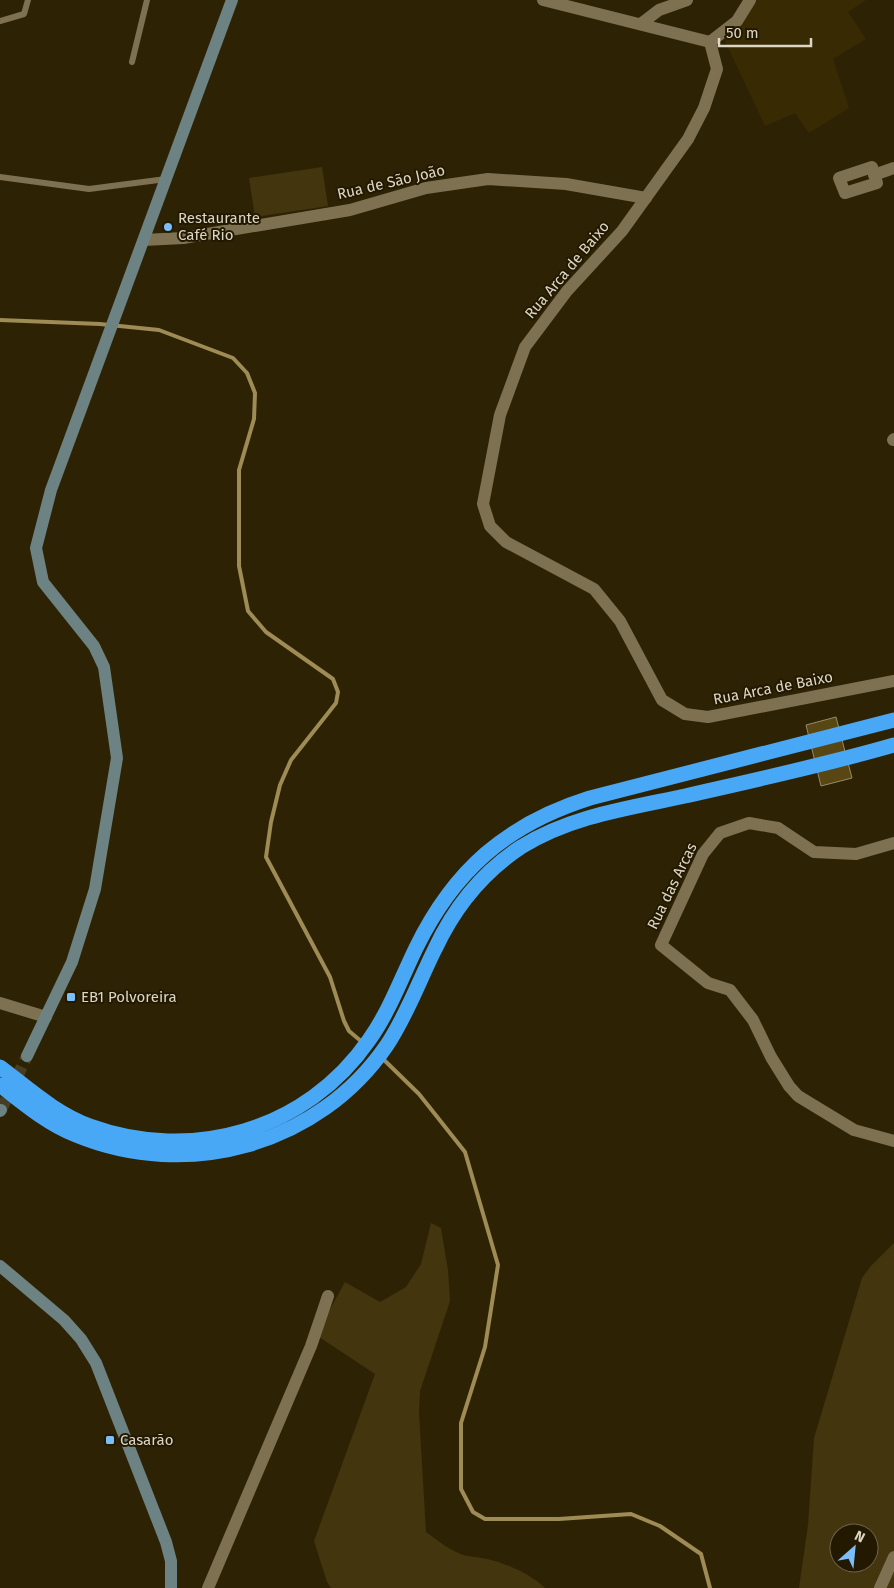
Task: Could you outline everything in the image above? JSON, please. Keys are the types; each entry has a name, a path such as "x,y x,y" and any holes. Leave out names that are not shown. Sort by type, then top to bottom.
{"highway":[{"path":"0,1067 62,1112 88,1125 132,1139 192,1141 234,1135 263,1126 292,1111 351,1063 383,1020 441,902 477,860 517,830 564,806 590,798 894,720"},
{"path":"0,1085 26,1106 74,1134 124,1150 151,1154 196,1155 258,1143 300,1124 331,1105 370,1068 400,1024 435,949 462,903 478,883 520,848 551,831 593,816 833,763 894,745"}],"main road":[{"path":"27,1056 72,962 95,889 117,758 104,667 94,646 43,582 36,548 51,490 232,0"},
{"path":"0,1266 64,1320 81,1339 96,1363 166,1542 171,1561 171,1588"}],"street":[{"path":"543,0 642,23 710,42 737,22 750,0"},
{"path":"642,23 659,10 687,0"},
{"name":"Rua Arca de Baixo","path":"710,42 717,69 704,108 688,139 622,231 567,291 524,347 500,415 483,504 490,526 506,542 594,589 620,621 662,700 685,714 708,717 894,681"},
{"path":"874,175 894,168"},
{"name":"Rua de São João","path":"144,240 182,238 350,210 426,188 488,179 566,184 646,198"},
{"name":"Rua das Arcas","path":"894,843 856,854 814,852 778,828 749,823 720,833 703,854 661,945 708,984 730,990 753,1020 771,1056 789,1086 798,1096 854,1130 894,1142"},
{"path":"0,1003 46,1017"},
{"path":"208,1588 307,1354 328,1296"},
{"path":"880,1588 894,1557"}],"lane":[{"path":"0,20 24,14 28,0"},
{"path":"132,62 147,0"},
{"path":"0,177 89,189 166,179"}],"shaded area":[{"path":"756,0 866,0 848,12 866,39 833,59 849,108 809,133 795,113 765,126 725,41"},
{"path":"322,167 328,206 255,217 249,178"},
{"path":"431,1223 441,1228 448,1270 450,1301 420,1391 419,1413 426,1532 456,1552 507,1565 524,1573 545,1588 331,1588 327,1582 314,1541 375,1374 316,1335 345,1282 380,1302 406,1287 421,1264"},
{"path":"894,1243 894,1588 799,1588 808,1525 814,1438 862,1278 870,1267"}],"building":[{"path":"836,717 852,778 821,786 806,725"}],"waterway":[{"path":"0,320 100,324 159,330 233,358 247,373 255,393 254,419 239,470 239,566 248,611 266,632 333,679 338,692 336,703 291,760 280,785 271,822 266,857 330,977 349,1031 362,1042"},
{"path":"381,1057 419,1094 465,1152 498,1265 485,1347 461,1423 461,1489 473,1512 485,1519 559,1519 631,1514 660,1526 701,1554 710,1588"}],"tunnel":[{"path":"1,1110 27,1056"}],"place":[{"name":"Restaurante Café Rio","path":"168,227"},
{"name":"EB1 Polvoreira","path":"71,997"},
{"name":"Casarão","path":"110,1440"}]}
